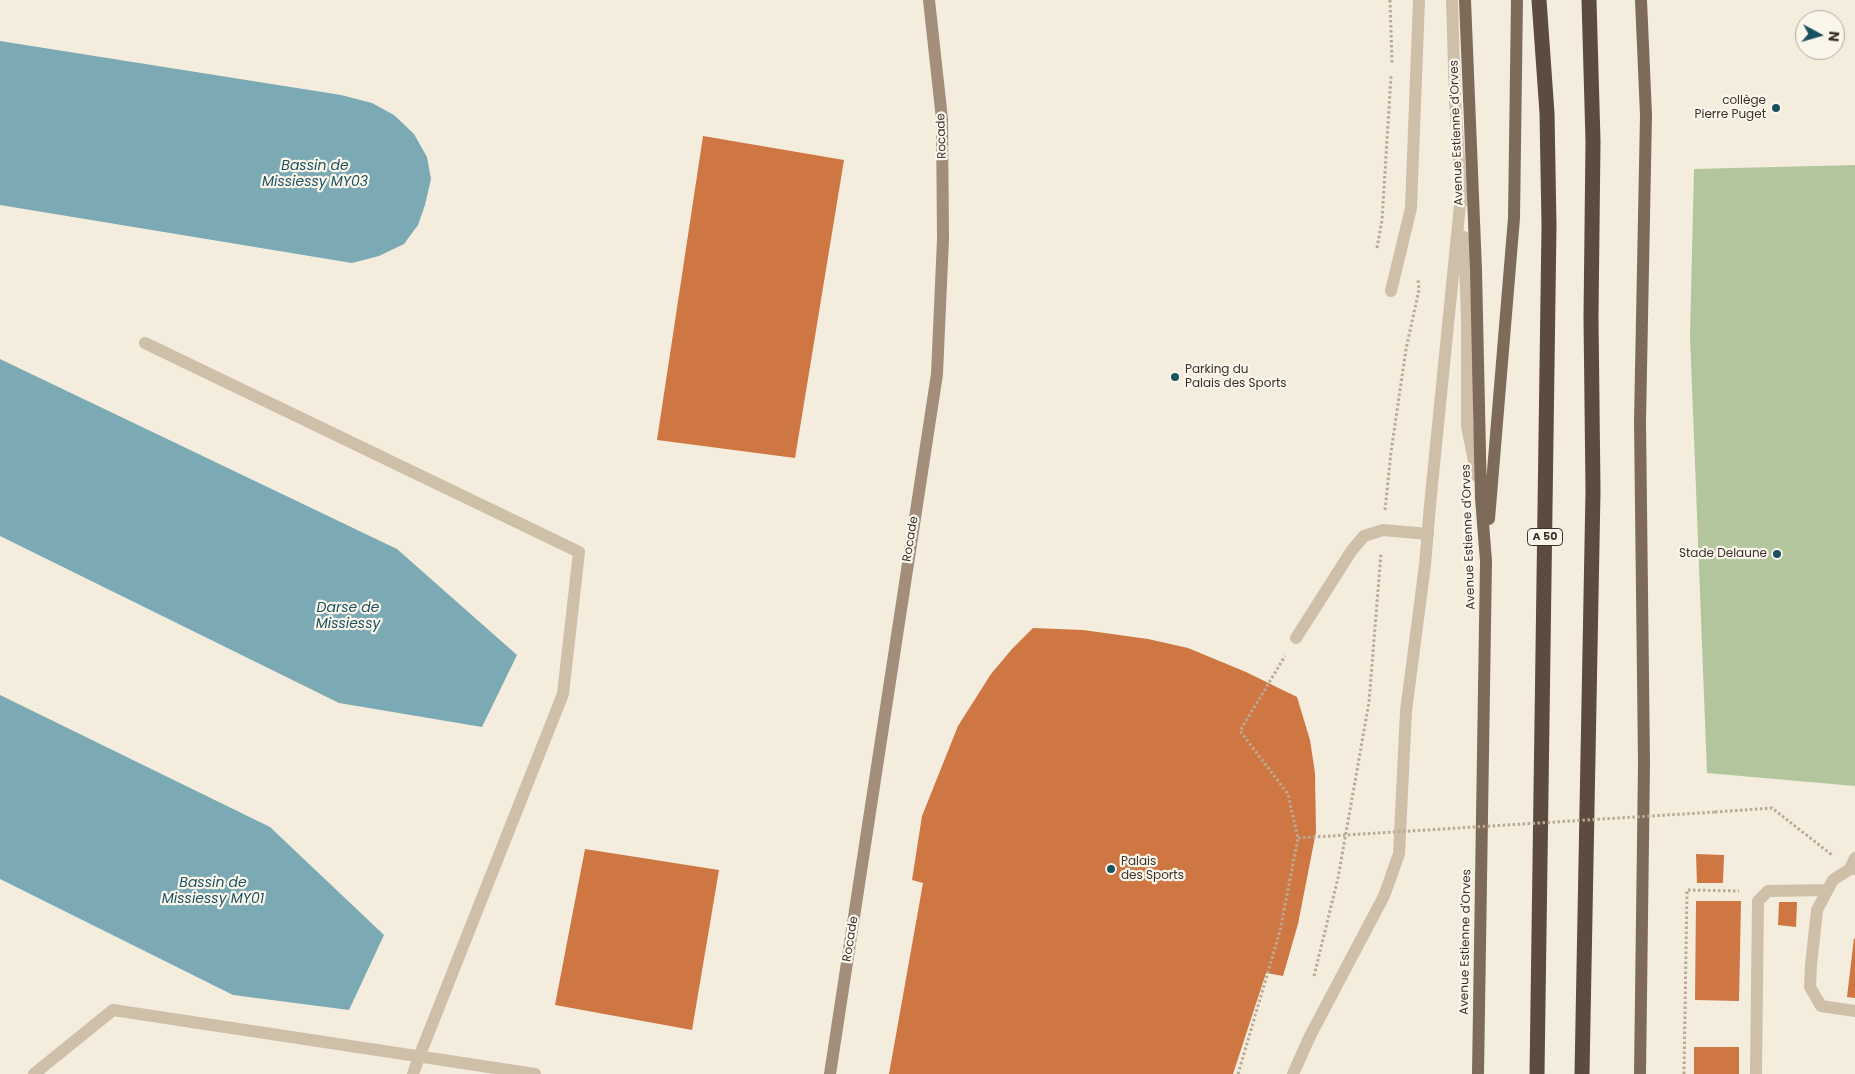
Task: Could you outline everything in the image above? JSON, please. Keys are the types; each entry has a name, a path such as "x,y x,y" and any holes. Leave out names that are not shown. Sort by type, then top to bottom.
{"highway":[{"name":"A 50","path":"1537,1074 1549,226 1547,113 1539,0"},
{"path":"1582,1074 1593,491 1591,317 1593,141 1589,0"}],"main road":[{"name":"Avenue Estienne d'Orves","path":"1465,0 1476,270 1482,498 1486,561 1478,1074"},
{"path":"1486,561 1514,218 1517,0"},
{"path":"1640,1074 1644,763 1640,421 1646,115 1641,0"}],"street":[{"name":"Rocade","path":"830,1074 936,374 943,239 942,119 930,0"},
{"path":"1391,291 1411,208 1419,0"},
{"path":"1452,0 1455,100 1467,319 1467,426 1482,498"},
{"path":"1293,1074 1310,1036 1384,896 1399,854 1406,712 1425,565 1461,196"},
{"path":"145,343 579,552 563,694 413,1074"},
{"path":"1296,638 1352,550 1364,536 1383,530 1428,534"},
{"path":"1853,865 1833,880 1817,910 1810,987 1821,1006 1855,1011"},
{"path":"1756,1074 1758,901 1768,891 1827,890"},
{"path":"34,1074 113,1010 536,1074"}],"path":[{"path":"1311,982 1315,974 1338,878 1369,702 1391,452 1406,349 1419,290 1418,278 1412,269 1397,266 1383,260 1376,254 1382,220 1392,67 1390,0"},
{"path":"1238,1074 1280,931 1298,838 1288,794 1240,731 1296,638"},
{"path":"1298,838 1772,808 1853,865"},
{"path":"1684,1074 1686,890 1768,891"}],"green space":[{"name":"Stade Delaune","path":"1855,165 1855,786 1707,773 1690,335 1694,169"}],"water":[{"name":"Bassin de Missiessy MY03","path":"0,41 341,95 372,103 394,115 414,134 427,157 431,179 418,225 404,244 379,256 352,263 0,205"},
{"name":"Darse de Missiessy","path":"0,359 397,549 517,655 482,727 339,703 0,536"},
{"name":"Bassin de Missiessy MY01","path":"0,695 270,827 384,935 349,1010 233,995 0,879"}],"building":[{"path":"703,136 844,160 795,458 657,440"},
{"name":"Palais des Sports","path":"1033,628 1083,630 1148,639 1188,648 1246,672 1297,697 1310,740 1315,773 1316,832 1298,924 1283,976 1266,973 1233,1074 889,1074 923,883 912,880 922,816 958,726 991,674"},
{"path":"585,849 719,870 692,1030 555,1005"},
{"path":"1696,854 1724,855 1723,883 1697,883"},
{"path":"1696,901 1741,901 1739,1001 1695,1000"},
{"path":"1779,902 1797,902 1796,927 1778,925"},
{"path":"1855,939 1855,998 1847,997"},
{"path":"1694,1047 1739,1047 1739,1074 1694,1074"}],"place":[{"name":"collège Pierre Puget","path":"1776,108"},
{"name":"Parking du Palais des Sports","path":"1175,377"},
{"name":"Stade Delaune","path":"1777,554"},
{"name":"Palais des Sports","path":"1111,869"}]}
